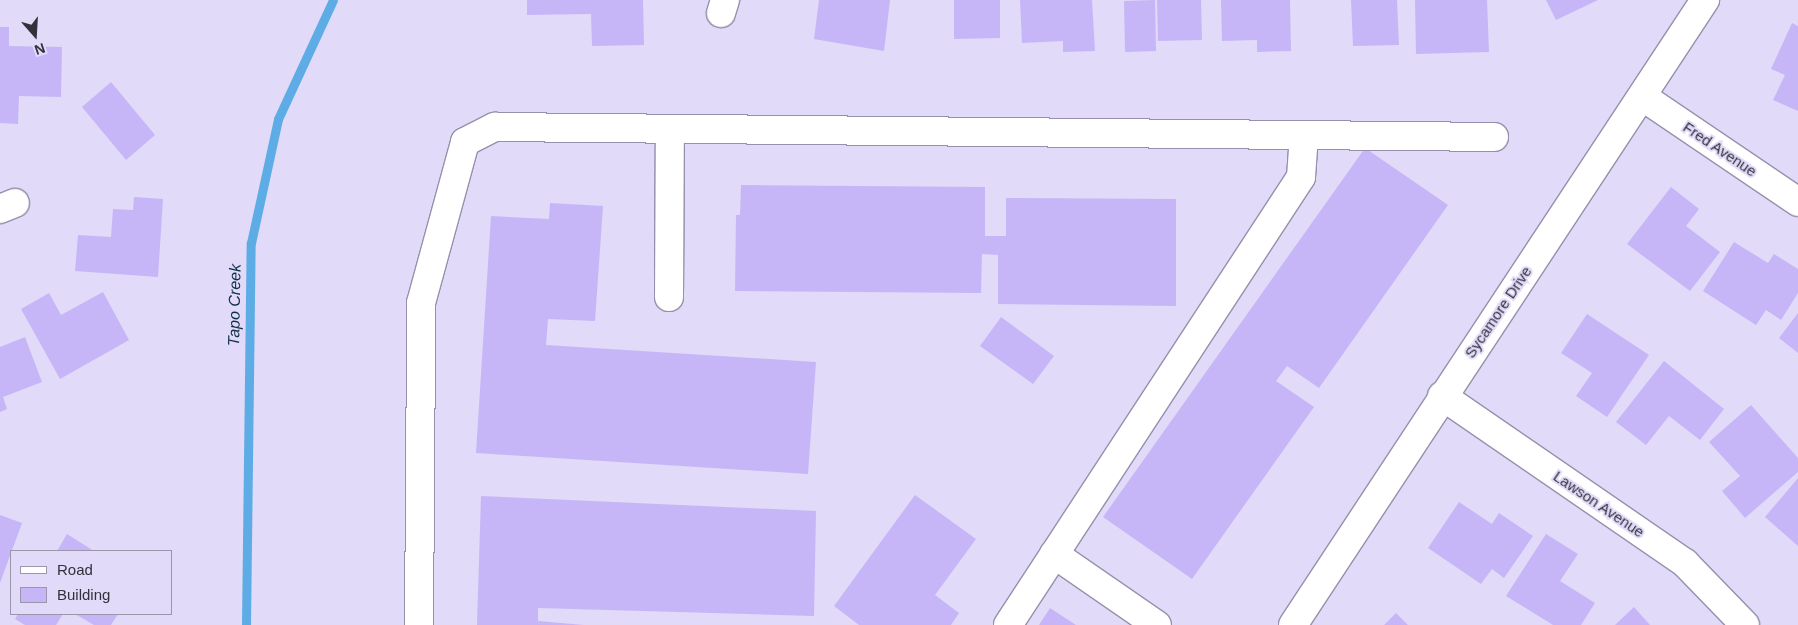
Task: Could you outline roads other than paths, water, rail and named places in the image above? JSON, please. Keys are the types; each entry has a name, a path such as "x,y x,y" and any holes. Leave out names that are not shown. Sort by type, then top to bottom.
{"street":[{"name":"Sycamore Drive","path":"1293,625 1442,396 1705,0"},
{"name":"Fred Avenue","path":"1642,96 1798,202"},
{"path":"419,625 421,303 465,142 495,127 1494,137"},
{"path":"669,296 670,129"},
{"path":"1008,625 1301,177 1304,135"},
{"name":"Lawson Avenue","path":"1442,396 1685,563 1746,625"},
{"path":"1054,554 1157,625"}],"waterway":[{"name":"Tapo Creek","path":"246,625 251,243 278,119 333,0"}]}
